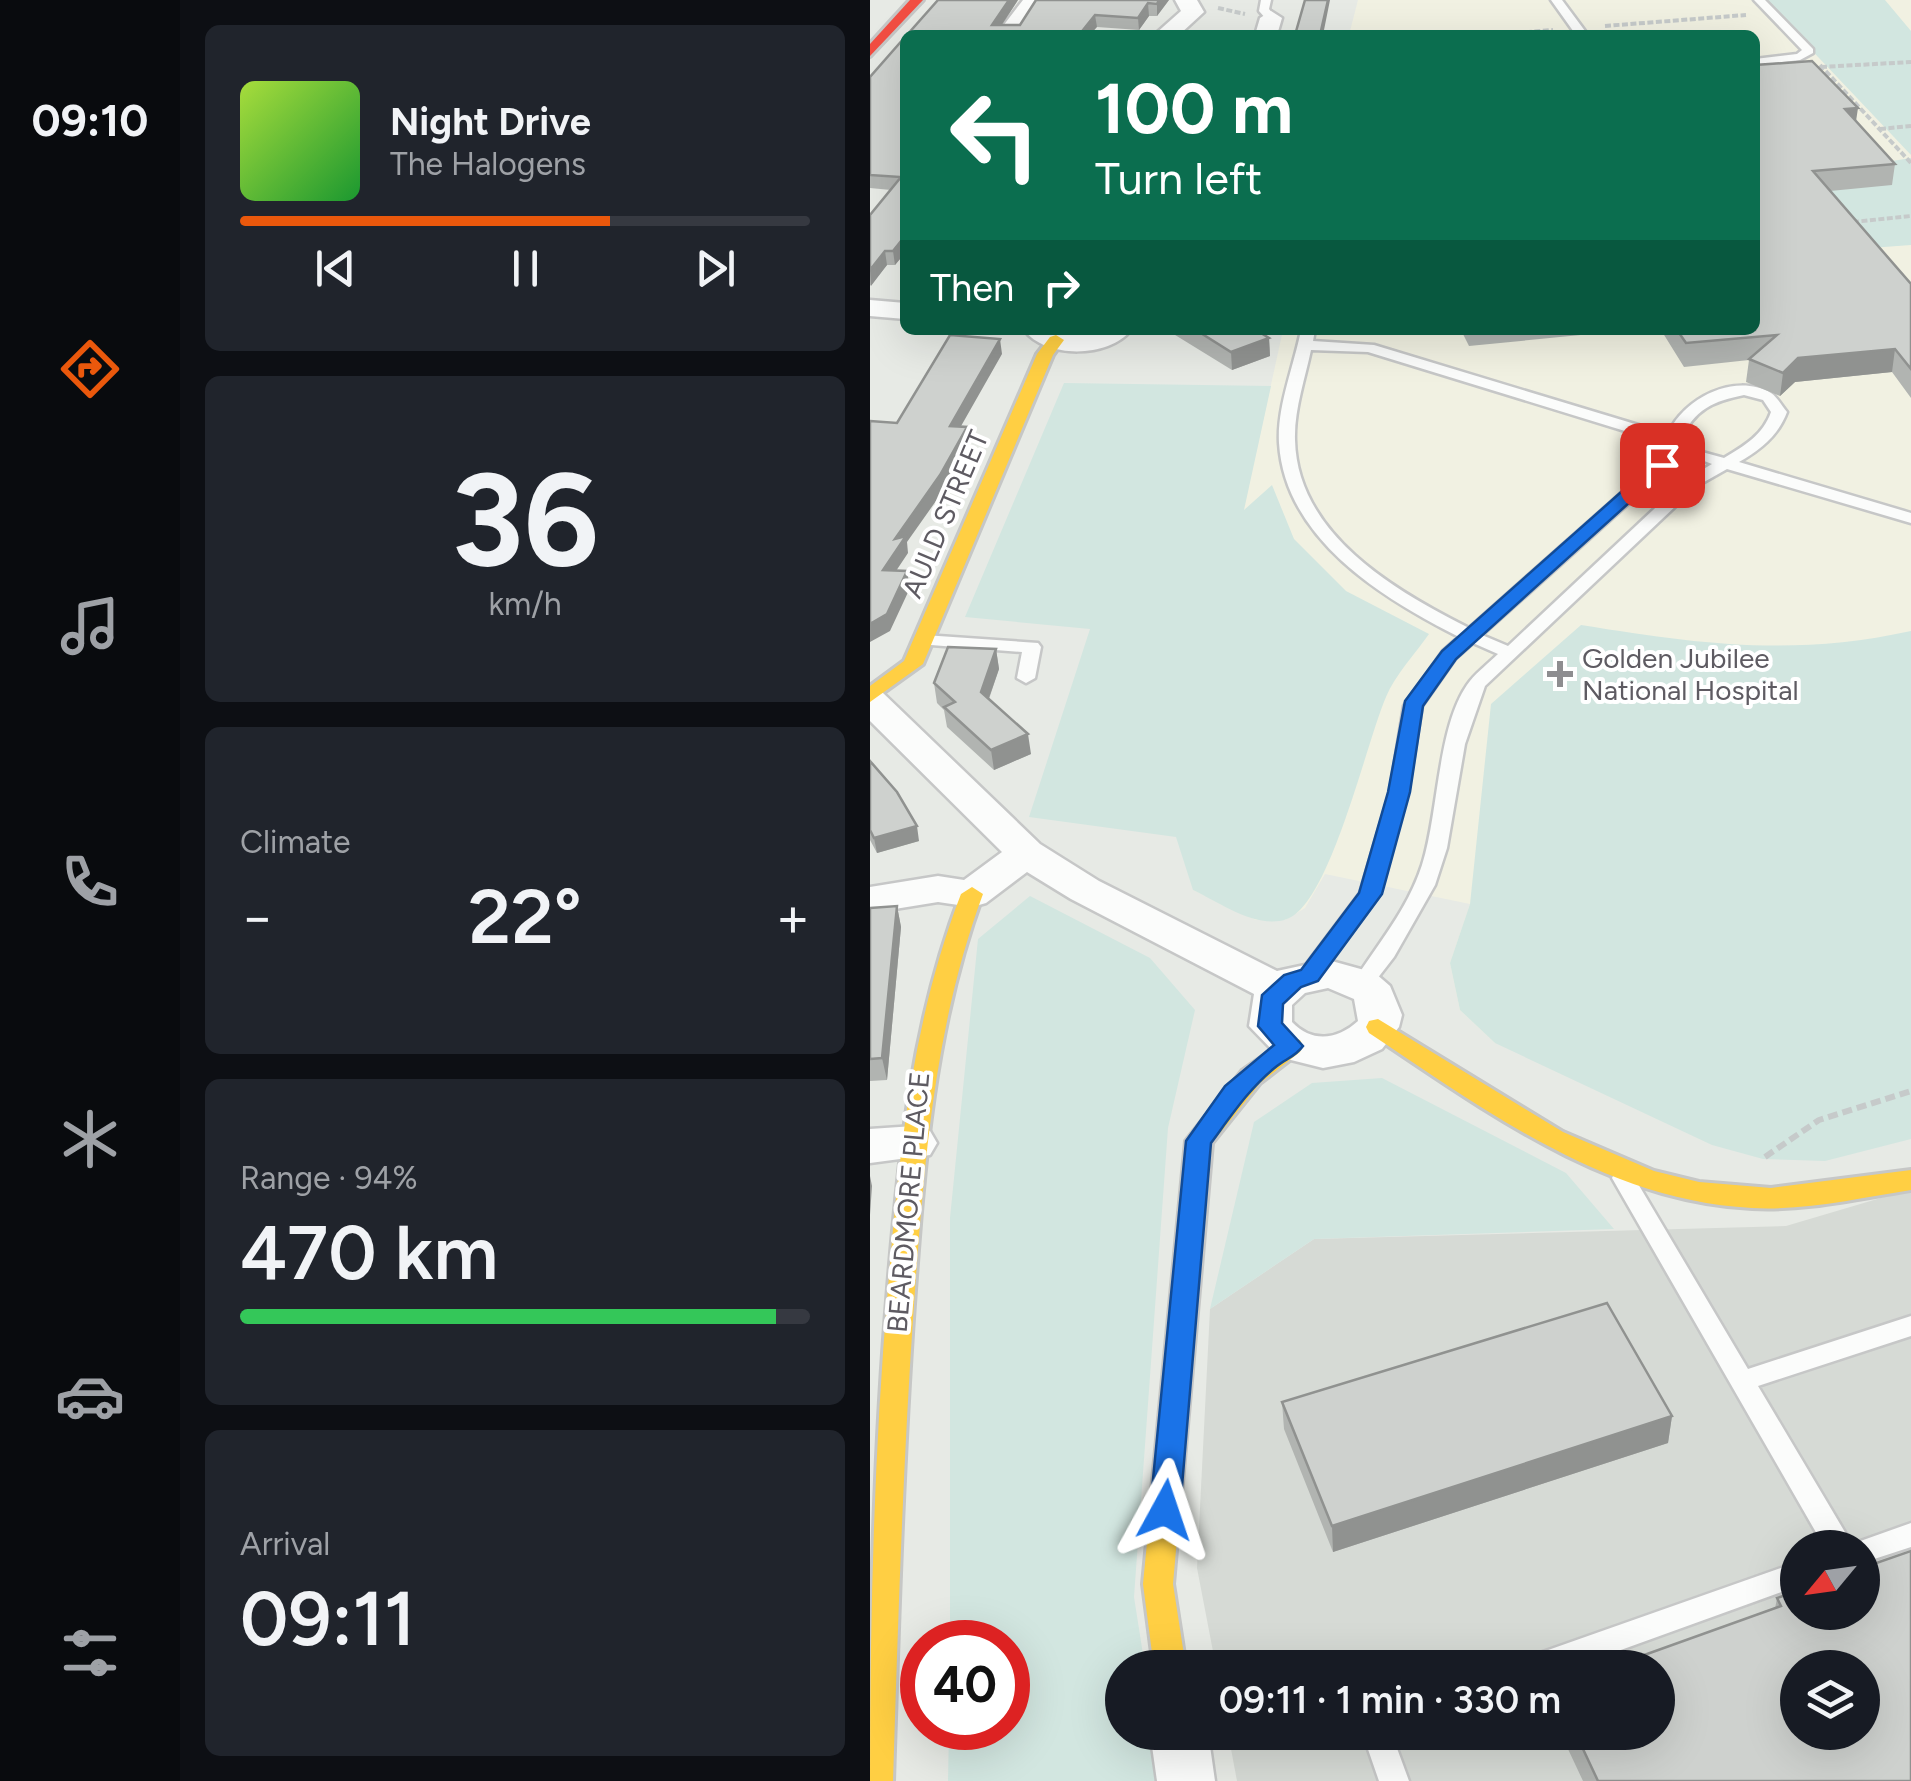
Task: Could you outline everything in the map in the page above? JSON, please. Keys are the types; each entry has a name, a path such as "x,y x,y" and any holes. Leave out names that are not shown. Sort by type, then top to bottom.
{"street":[{"path":"870,52 917,0"},
{"path":"1011,30 1034,0"},
{"path":"1171,30 1193,12 1187,1"},
{"path":"1047,335 1085,342 1104,335"},
{"name":"AULD STREET","path":"870,698 912,664 924,640 1045,354 1047,335"},
{"path":"870,698 1026,853 1085,890 1137,916 1294,982 1328,974 1363,983 1380,1004 1378,1027 1369,1038 1341,1052 1291,1046 1278,1037 1268,1014 1294,982"},
{"path":"870,900 938,889 972,894 1026,853"},
{"name":"BEARDMORE PLACE","path":"877,1781 877,1579 892,1390 892,1144 940,973 972,894"},
{"path":"1378,1027 1518,1116 1616,1166 1662,1184 1747,1198 1911,1180"},
{"path":"1167,1650 1158,1584 1199,1141 1234,1092 1269,1059 1291,1046"},
{"path":"1182,1750 1186,1781"}],"lane":[{"path":"1556,0 1578,30"},
{"path":"1759,0 1809,52 1806,62 1760,62"},
{"path":"1510,653 1470,637 1376,581 1341,552 1313,517 1294,481 1287,444 1307,337 1369,348 1670,440 1697,455 1911,518"},
{"path":"1294,982 1370,894 1399,792 1412,706 1449,655 1662,465 1682,419 1708,398 1744,390 1768,397 1779,412 1773,428 1748,450 1691,484 1477,684 1461,712 1436,850 1420,898 1391,948 1363,983"},
{"path":"924,640 1032,647 1026,678"},
{"path":"1616,1166 1829,1530"},
{"path":"1742,1381 1911,1326"},
{"path":"1880,1545 1911,1535"},
{"path":"1585,1650 1780,1580"},
{"path":"1383,1750 1394,1781"}],"path":[{"path":"1187,1 1268,18"},
{"path":"1605,26 1772,14"},
{"path":"1806,62 1822,67 1911,62"},
{"path":"1806,62 1822,67 1911,163"},
{"path":"1879,130 1911,126"},
{"path":"1843,223 1911,216"},
{"path":"1747,1198 1762,1159 1820,1120 1911,1091"}],"shaded area":[{"name":"Golden Jubilee National Hospital","path":"1358,0 1911,0 1911,1014 1495,1043 1460,1010 1450,963 1470,904 1325,874 1305,908 1285,920 1256,920 1193,890 1243,512 1282,335 1760,335 1760,30 1350,30"},
{"path":"1764,0 1885,0 1911,31 1911,155"},
{"path":"1911,158 1911,245 1857,249 1810,192 1873,164"},
{"path":"1064,383 1271,386 1244,510 1272,485 1294,539 1346,591 1429,634 1386,697 1345,820 1318,884 1303,907 1287,919 1251,918 1193,890 1176,837 1029,817 1090,629 965,617"},
{"path":"1581,625 1666,638 1785,646 1911,631 1911,1139 1825,1161 1763,1159 1712,1145 1495,1043 1460,1010 1450,963 1470,904 1491,704"},
{"path":"1030,896 1150,958 1195,1010 1168,1128 1134,1597 1142,1650 1105,1650 1105,1750 1157,1750 1162,1781 948,1781 949,1750 1030,1750 1030,1620 950,1620 950,1218 978,939"},
{"path":"1382,1078 1566,1173 1614,1229 1314,1239 1210,1309 1254,1122 1312,1083"},
{"path":"1911,1189 1911,1781 1237,1781 1231,1750 1675,1750 1675,1650 1213,1650 1197,1568 1210,1309 1314,1239 1786,1226"}],"building":[{"path":"938,0 1009,0 992,25 1020,25 1036,0 1159,0 1157,4 1148,3 1138,18 1095,15 1083,30 911,30"},
{"path":"1305,0 1328,0 1321,30 1296,30"},
{"path":"900,43 900,177 870,175 870,77"},
{"path":"1812,61 1858,108 1845,109 1895,164 1813,171 1911,284 1911,369 1895,349 1798,358 1783,373 1749,359 1777,335 1686,343 1680,335 1760,335 1760,65"},
{"path":"900,178 900,242 893,251 885,251 870,270 870,215"},
{"path":"950,335 1000,339 950,426 967,427 940,475 895,539 906,536 883,570 907,571 887,614 870,624 870,421 897,423"},
{"path":"1204,335 1269,338 1231,352"},
{"path":"948,647 996,649 981,692 1028,734 991,750 944,707 955,702 934,683"},
{"path":"870,761 897,792 917,826 874,838 870,830"},
{"path":"897,906 882,1058 870,1059 870,908"},
{"path":"1607,1303 1672,1416 1332,1526 1282,1402"},
{"path":"1911,1551 1911,1781 1598,1781 1583,1750 1675,1750 1675,1650 1658,1650 1780,1606 1780,1630 1880,1630 1880,1562"}],"traffic: slow":[{"path":"870,696 913,664 1045,354 1056,340"},
{"path":"877,1781 890,1458 911,1170 931,1030 955,939 972,894"},
{"path":"1378,1027 1554,1138 1649,1180 1699,1192 1751,1198 1831,1193 1911,1180"},
{"path":"1167,1650 1158,1584 1199,1141 1251,1077 1291,1046"}],"traffic: jam":[{"path":"870,52 917,0"}],"place":[{"name":"Golden Jubilee National Hospital","path":"1560,674"}],"route":[{"path":"1165,1510 1199,1141 1234,1092 1269,1059 1291,1046 1270,1026 1271,1001 1292,981 1309,976 1370,894 1399,792 1412,706 1449,655 1662,465"}]}
